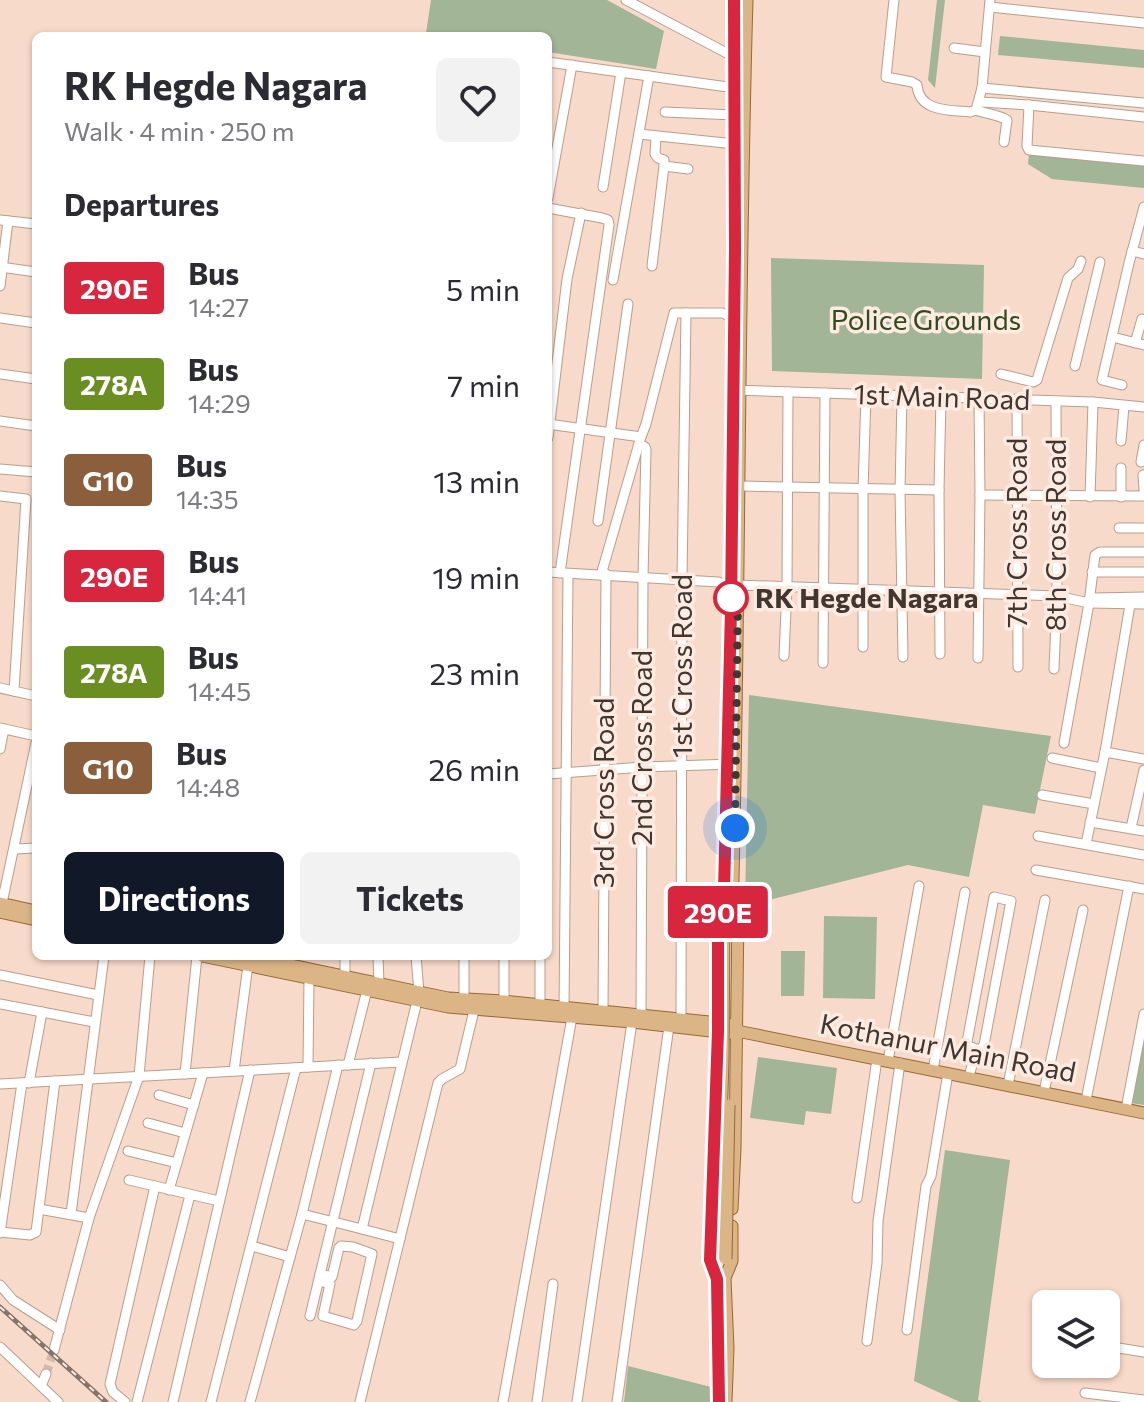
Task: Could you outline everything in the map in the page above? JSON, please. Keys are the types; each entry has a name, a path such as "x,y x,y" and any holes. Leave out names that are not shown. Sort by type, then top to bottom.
{"main road":[{"path":"719,1402 723,1060 735,587 739,60 734,0"},
{"path":"735,587 740,486 734,319 734,115 747,0"},
{"path":"721,1279 732,1261 739,1030 738,901 728,896 718,900 718,1045 710,1260 721,1279 728,1348 726,1402"},
{"path":"1,906 32,910"},
{"path":"1,906 32,918"},
{"path":"248,961 307,967 367,990 418,997"},
{"path":"345,981 379,984 448,1007 472,1002 504,1001 540,1005 566,1014 603,1011 669,1026 716,1028"},
{"path":"472,1002 566,1014 681,1019 716,1028"},
{"name":"Kothanur Main Road","path":"716,1028 739,1030 1144,1113"},
{"path":"711,1213 732,1213"}],"street":[{"path":"626,0 739,60"},
{"path":"894,0 886,77 917,85 920,97 931,107 970,112 978,106 1029,105 1144,117"},
{"path":"978,106 990,4 1144,23"},
{"path":"954,48 985,52"},
{"path":"552,62 735,88"},
{"path":"552,176 572,65"},
{"path":"603,187 621,72"},
{"path":"613,280 649,76"},
{"path":"982,88 1144,103"},
{"path":"1029,105 1029,150 1144,161"},
{"path":"978,106 990,115 1007,120 1004,142"},
{"path":"665,112 734,115"},
{"path":"639,134 735,144"},
{"path":"652,266 664,166 664,160 655,154 656,137"},
{"path":"664,166 688,169"},
{"path":"1122,385 1102,380 1144,207"},
{"path":"503,1402 566,1014 564,573 609,225 608,220 552,209"},
{"path":"552,400 567,279 581,213"},
{"path":"0,286 4,220 32,224"},
{"path":"1132,251 1144,254"},
{"path":"1001,374 1036,381 1068,278 1078,269 1081,261"},
{"path":"1075,366 1100,262"},
{"path":"1,267 32,271"},
{"path":"598,521 628,304"},
{"name":"3rd Cross Road","path":"603,1011 603,574 674,313 686,313"},
{"path":"686,313 723,313 734,319"},
{"name":"1st Cross Road","path":"681,1019 686,313"},
{"path":"0,318 32,322"},
{"path":"1112,337 1140,344 1142,319"},
{"path":"0,374 32,378"},
{"name":"1st Main Road","path":"737,391 1017,399 1144,407"},
{"path":"784,656 788,392"},
{"path":"823,663 825,393"},
{"path":"863,647 866,395"},
{"path":"902,396 903,657"},
{"path":"940,654 941,397"},
{"path":"978,658 979,398"},
{"name":"7th Cross Road","path":"1017,399 1018,667"},
{"name":"8th Cross Road","path":"1054,669 1057,596 1056,401"},
{"path":"1090,497 1093,402"},
{"path":"1121,441 1124,406"},
{"path":"0,421 32,425"},
{"path":"552,424 640,441"},
{"name":"2nd Cross Road","path":"577,1402 637,1019 646,450 640,441"},
{"path":"1141,462 1144,445"},
{"path":"1121,468 1121,497"},
{"path":"0,469 32,470"},
{"path":"980,495 1121,497 1144,493 1143,475"},
{"path":"740,486 939,490"},
{"path":"0,496 26,499 14,691"},
{"path":"1119,528 1144,528"},
{"path":"1064,743 1097,553 1142,559"},
{"path":"1092,572 1142,559"},
{"path":"552,572 682,579 718,582 735,587 1057,596 1144,604"},
{"path":"1090,601 1144,597"},
{"path":"1086,844 1130,605"},
{"path":"0,688 32,695"},
{"path":"0,749 2,728 32,735"},
{"path":"1105,752 1144,759"},
{"path":"1052,758 1101,768"},
{"path":"1,906 32,762"},
{"path":"552,774 732,764"},
{"path":"1131,828 1144,770"},
{"path":"1042,795 1094,804"},
{"path":"1090,822 1144,831"},
{"path":"1038,836 1144,855"},
{"path":"14,849 32,848"},
{"path":"1036,870 1144,889"},
{"path":"857,1198 888,1061 919,886"},
{"path":"1086,1100 1129,886"},
{"path":"933,1070 965,892"},
{"path":"994,897 1011,901 984,1045 976,1049 968,1046 967,1042 994,897"},
{"path":"1008,1085 1045,900"},
{"path":"1044,1092 1083,910"},
{"path":"71,1214 103,960"},
{"path":"54,1350 89,1218 139,1076 150,960"},
{"path":"185,1074 199,960"},
{"path":"345,960 345,981"},
{"path":"378,960 379,984"},
{"path":"362,1229 418,997 416,960"},
{"path":"360,1402 438,1083 460,1069 472,1002 465,960"},
{"path":"504,960 504,1001"},
{"path":"540,960 540,1005"},
{"path":"234,1071 248,961"},
{"path":"307,967 308,1067"},
{"path":"0,975 98,995"},
{"path":"250,1402 343,1065 367,990"},
{"path":"0,1004 94,1022"},
{"path":"42,1012 26,1083 0,1233 33,1234 43,1240"},
{"path":"1126,1109 1144,1014"},
{"path":"617,1402 669,1026"},
{"path":"969,1077 976,1049"},
{"path":"867,1341 877,1263 888,1061"},
{"path":"0,1084 401,1062"},
{"path":"310,1316 371,1063"},
{"path":"211,1402 296,1068"},
{"path":"173,1402 250,1070"},
{"path":"169,1190 203,1073"},
{"path":"907,1330 926,1186 931,1176 948,1073"},
{"path":"33,1234 36,1232 55,1081"},
{"path":"159,1095 194,1105"},
{"path":"148,1123 185,1133"},
{"path":"128,1151 177,1163"},
{"path":"129,1180 219,1201"},
{"path":"125,1402 113,1392 110,1384 155,1186"},
{"path":"137,1402 190,1195"},
{"path":"39,1209 89,1218"},
{"path":"302,1214 400,1239"},
{"path":"252,1246 290,1257"},
{"path":"341,1246 372,1254 354,1325 323,1316 330,1284 320,1277 332,1277 341,1246"},
{"path":"537,1402 553,1284"},
{"path":"0,1285 13,1300 60,1330"},
{"path":"0,1347 58,1402"},
{"path":"1120,1348 1144,1352"},
{"path":"41,1386 46,1374"},
{"path":"1085,1393 1144,1400"}],"green space":[{"path":"431,0 607,0 664,31 656,69 552,53 552,32 426,32"},
{"path":"937,0 945,0 935,88 928,80"},
{"path":"1000,36 1144,50 1144,68 998,55"},
{"path":"1029,154 1144,165 1144,188 1052,179 1028,164"},
{"name":"Police Grounds","path":"771,258 984,265 982,379 772,371"},
{"path":"749,695 1051,736 1035,814 983,805 969,877 908,865 745,906"},
{"path":"824,916 877,917 875,999 823,998"},
{"path":"781,951 805,951 804,996 781,996"},
{"path":"1144,1039 1144,1105 1131,1103"},
{"path":"758,1057 837,1068 831,1114 806,1111 804,1125 750,1118"},
{"path":"945,1150 1010,1160 978,1400 983,1402 960,1402 914,1381"},
{"path":"628,1366 715,1388 714,1402 624,1402"}],"tunnel":[{"path":"46,1374 54,1350"}],"railway":[{"path":"0,1307 106,1402"}],"bus line":[{"name":"290E","path":"719,1402 717,1279 710,1260 718,1031 718,900 724,892 731,632 734,0"}],"place":[{"name":"RK Hegde Nagara","path":"731,598"}],"route":[{"path":"731,598 738,597 735,828"}]}
